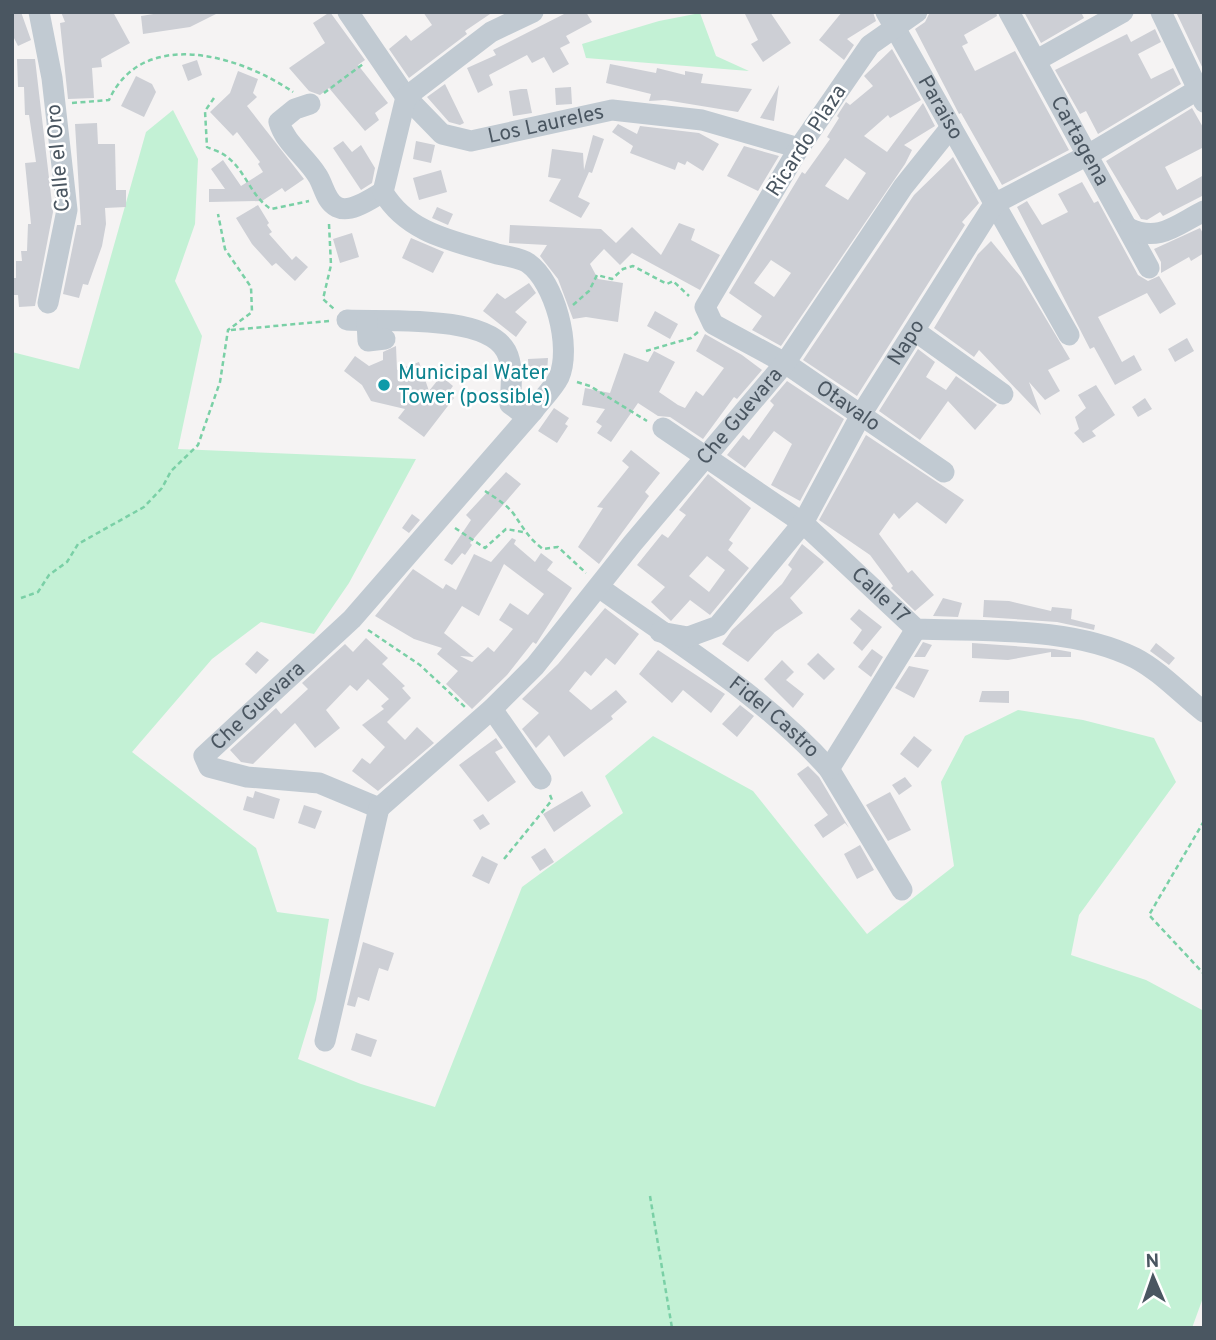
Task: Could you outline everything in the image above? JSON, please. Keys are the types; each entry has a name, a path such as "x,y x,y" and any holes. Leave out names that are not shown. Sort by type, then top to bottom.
{"street":[{"name":"Calle el Oro","path":"39,12 55,103 66,210 47,303"},
{"name":"Los Laureles","path":"348,12 374,55 406,97 442,134 471,141 612,110 702,120 799,148"},
{"path":"310,104 295,109 279,122 283,136 306,157 327,197 337,207 346,209 383,192 406,97 491,32 533,12"},
{"name":"Ricardo Plaza","path":"709,316 716,288 799,148 891,19 917,12"},
{"name":"Cartagena","path":"1009,12 1149,268"},
{"path":"1037,60 1123,12"},
{"path":"994,204 1202,93 1161,12"},
{"name":"Paraiso","path":"891,19 1069,335"},
{"name":"Che Guevara","path":"383,192 394,210 428,234 528,262 543,282 556,310 566,346 559,377 533,411 352,620 207,751 205,760 209,767 247,777 319,783 379,808 485,715 535,666 600,588 632,544 785,363 903,187 951,127"},
{"name":"Napo","path":"660,632 688,637 718,626 803,523 862,413 994,204"},
{"path":"1128,228 1143,236 1158,235 1204,211"},
{"name":"Otavalo","path":"709,316 862,413 944,472"},
{"path":"357,320 368,341 385,339"},
{"path":"357,320 467,326 498,339 508,354 511,374 510,404 518,410 533,411"},
{"path":"915,331 1003,394"},
{"name":"Calle 17","path":"663,428 803,523 916,629 1035,634 1094,643 1137,659 1204,712"},
{"name":"Fidel Castro","path":"600,588 735,684 829,769 902,890"},
{"path":"829,769 916,629"},
{"path":"485,715 541,779"},
{"path":"325,1041 379,808"}],"path":[{"path":"55,103 98,103 109,100 113,90 142,62 151,59 209,55 255,71 310,104 374,55"},
{"path":"214,98 205,110 206,147 227,156 241,171 260,203 271,209 327,197 331,265 323,299 357,320"},
{"path":"21,598 38,592 48,575 67,562 85,539 107,530 144,507 162,488 172,471 198,445 220,382 228,330 252,313 251,286 225,249 218,214"},
{"path":"556,310 577,303 597,275 612,279 623,269 633,266 658,281 667,284 673,281 709,316 691,338 646,351"},
{"path":"228,330 357,320"},
{"path":"559,377 590,386 663,428"},
{"path":"474,480 513,513 523,532 543,549 558,547 600,588"},
{"path":"440,518 485,548 506,529 523,532"},
{"path":"352,620 420,665 485,715"},
{"path":"505,859 552,800 541,779"},
{"path":"1204,821 1149,915 1204,974"},
{"path":"650,1196 672,1328"}],"green space":[{"path":"700,13 716,56 749,71 586,58 582,44 659,21"},
{"path":"173,110 198,159 195,224 175,281 202,336 178,449 416,459 349,583 314,634 261,622 212,659 132,752 256,848 277,912 329,919 316,1000 298,1059 361,1084 435,1107 522,887 623,813 605,776 653,736 753,791 867,934 954,866 941,782 965,736 1018,710 1083,720 1154,738 1176,782 1079,915 1071,955 1146,980 1204,1011 1204,1295 1192,1328 12,1328 12,352 79,369 146,132"}],"building":[{"path":"12,12 21,12 31,40 18,46 12,34"},
{"path":"61,12 113,12 130,43 101,59 102,67 92,68 94,98 68,99 60,23 65,22"},
{"path":"166,12 220,12 190,27 143,34 141,16"},
{"path":"330,12 365,60 358,65 388,103 375,113 379,120 365,131 329,88 320,95 309,91 289,68 325,43 313,23"},
{"path":"423,12 493,12 465,31 467,34 409,78 389,49 406,35 411,41 432,25"},
{"path":"568,12 586,12 592,22 566,36 570,43 560,48 569,64 553,73 544,57 532,63 527,55 489,75 493,85 478,93 467,68 496,55 493,50"},
{"path":"744,12 770,12 791,43 763,62 751,44 758,40"},
{"path":"842,12 873,12 876,21 847,39 854,45 844,60 819,40"},
{"path":"930,12 996,12 997,16 964,35 968,43 962,46 975,71 1015,51 1069,150 1002,185 961,113 959,114 915,29 925,22"},
{"path":"1024,12 1081,12 1084,18 1041,43"},
{"path":"1176,12 1204,12 1204,71"},
{"path":"1155,29 1161,42 1138,54 1151,79 1173,68 1181,84 1098,134 1086,111 1080,114 1055,70 1127,34 1131,42"},
{"path":"892,49 921,100 890,118 888,115 864,136 887,152 923,103 935,126 904,145 912,150 905,164 781,346 752,330 762,316 729,293 802,172 805,174 830,139 827,137 846,102 850,105 873,86 864,76","holes":["845,158 866,173 848,200 825,186","771,260 791,273 774,297 754,283"]},
{"path":"17,59 35,59 53,212 35,306 19,307 18,295 12,295 12,278 16,278 16,261 22,261 21,251 27,251 28,224 31,224 25,163 36,162 29,115 25,115 24,87 18,87"},
{"path":"197,60 202,75 188,81 182,65"},
{"path":"610,64 656,73 657,68 685,75 685,71 703,74 701,83 752,89 738,112 665,100 649,101 651,94 606,83"},
{"path":"238,71 258,79 253,93 257,97 247,106 304,179 285,192 282,188 262,201 209,202 209,189 225,189 211,169 223,160 241,186 263,172 258,164 260,162 237,132 233,136 210,112 230,93"},
{"path":"136,76 152,84 156,92 144,117 121,106"},
{"path":"445,84 464,123 460,125 449,122 427,97"},
{"path":"779,85 774,121 760,118"},
{"path":"571,87 572,104 556,105 555,88"},
{"path":"527,89 532,113 513,116 509,91"},
{"path":"1192,108 1204,129 1204,147 1165,167 1177,190 1204,175 1204,195 1163,216 1160,212 1147,220 1141,219 1106,161"},
{"path":"97,123 98,144 115,144 116,190 126,190 126,207 105,208 106,224 102,246 88,285 83,284 79,298 63,294 77,225 81,225 75,124"},
{"path":"618,124 637,134 640,126 699,133 719,144 703,171 687,161 685,165 678,162 675,170 630,153 633,146 612,132"},
{"path":"593,135 604,139 592,173 589,172 578,197 590,203 581,218 549,201 561,179 548,177 552,149 583,153 584,170"},
{"path":"343,141 352,152 361,145 375,168 372,183 361,190 333,148"},
{"path":"416,141 435,145 431,163 413,159"},
{"path":"744,146 779,156 758,191 727,176"},
{"path":"953,157 979,203 962,222 965,225 857,396 803,360 914,195"},
{"path":"441,170 447,192 419,200 413,178"},
{"path":"1082,182 1094,203 1098,201 1138,275 1148,281 1159,276 1176,304 1160,314 1147,293 1098,317 1122,362 1134,355 1142,370 1115,385 1094,347 1090,349 1017,207 1027,201 1042,225 1068,212 1058,194"},
{"path":"258,205 269,223 267,225 272,232 269,234 292,260 296,256 308,267 295,281 276,263 272,266 252,244 236,218"},
{"path":"437,207 453,214 448,225 432,218"},
{"path":"679,223 695,229 691,240 720,255 700,290 632,253 620,265 604,249 590,264 598,279 623,283 618,322 586,317 573,319 558,279 540,256 547,245 509,243 510,225 601,229 616,243 632,227 661,255"},
{"path":"1200,228 1204,235 1204,253 1191,261 1189,257 1161,273 1161,262 1154,249"},
{"path":"352,233 359,257 340,263 333,239"},
{"path":"411,238 444,252 433,273 402,258"},
{"path":"991,241 1021,277 1070,359 1048,370 1060,391 1045,400 1029,382 1041,415 979,350 974,357 934,328 978,254"},
{"path":"529,283 536,293 515,312 527,322 516,337 483,311 497,293 505,299"},
{"path":"655,311 678,324 670,339 647,326"},
{"path":"705,334 762,370 737,399 734,397 703,439 670,417 658,416 638,403 611,442 597,433 602,426 596,422 605,409 582,405 585,388 610,393 624,353 648,362 654,351 675,362 659,392 678,405 685,408 696,391 703,396 724,368 696,351"},
{"path":"1187,338 1194,351 1175,362 1168,349"},
{"path":"396,346 397,370 419,362 429,391 441,376 453,386 448,393 454,398 424,437 398,418 405,409 371,401 362,385 344,371 355,356 369,366 383,360 383,352"},
{"path":"918,349 935,362 926,377 946,390 956,376 997,405 975,430 948,401 920,440 879,411"},
{"path":"548,358 547,372 529,373 528,359"},
{"path":"787,381 844,419 800,501 771,485 792,444 774,431 745,468 727,455 743,435 749,440 774,405 770,401"},
{"path":"1096,385 1115,415 1092,431 1096,436 1083,443 1074,433 1079,429 1075,417 1086,408 1078,395"},
{"path":"1145,398 1152,409 1138,417 1132,407"},
{"path":"554,408 569,418 565,424 568,426 557,443 538,431"},
{"path":"866,435 964,500 946,524 917,502 899,519 894,513 879,534 908,573 912,570 934,595 915,611 891,588 893,586 870,555 819,520"},
{"path":"631,450 660,473 645,492 649,496 599,564 578,547 603,508 597,507 629,467 622,461"},
{"path":"506,472 521,484 470,543 472,545 465,555 462,553 452,565 444,560 471,520 466,515"},
{"path":"708,474 751,508 729,540 733,543 728,550 749,568 710,615 690,600 671,621 651,602 665,587 637,565 662,534 668,538 686,515 679,510","holes":["707,556 725,570 709,592 689,576"]},
{"path":"412,514 420,520 409,533 402,528"},
{"path":"512,538 516,540 514,544 535,562 541,553 553,562 547,570 572,588 536,644 533,642 507,675 472,709 446,684 458,671 437,654 442,648 414,639 375,616 413,569 443,589 446,584 456,590 474,554 491,562","holes":["504,564 544,594 528,615 510,603 499,620 513,629 494,652 488,647 472,662 460,656 474,657 444,633 462,606 479,616"]},
{"path":"802,544 824,562 790,598 803,613 775,632 748,662 722,644 732,630 782,584 792,569 788,565"},
{"path":"943,598 962,603 958,617 933,616"},
{"path":"984,600 1009,601 1051,611 1052,607 1072,609 1071,619 1095,625 1094,630 1057,622 983,617"},
{"path":"605,608 639,634 615,665 606,658 591,676 585,671 569,691 591,710 616,690 627,702 611,716 613,719 564,757 549,735 536,748 522,729 539,713 522,699 558,664"},
{"path":"859,609 882,627 862,651 853,643 862,630 850,619"},
{"path":"366,638 388,658 382,664 405,686 402,688 411,698 387,722 405,740 417,727 434,743 378,791 352,771 362,758 370,764 385,747 362,725 384,709 381,706 389,699 368,679 357,691 350,685 326,710 340,728 315,748 295,723 253,764 241,762 230,750 276,708 281,714 308,689 302,683 345,644 353,652"},
{"path":"923,642 932,645 925,657 914,657"},
{"path":"972,643 1054,649 1071,652 1071,657 1051,657 1051,652 1008,660 972,658"},
{"path":"1156,643 1175,658 1169,665 1150,651"},
{"path":"872,649 883,657 871,677 858,667"},
{"path":"658,650 725,694 711,713 683,690 672,703 639,674"},
{"path":"257,651 269,660 256,674 245,664"},
{"path":"818,653 835,669 824,680 807,664"},
{"path":"782,660 794,672 786,680 804,694 793,708 764,679"},
{"path":"909,666 929,670 914,698 895,688"},
{"path":"982,691 1009,691 1009,703 979,702"},
{"path":"740,705 754,716 737,737 722,724"},
{"path":"914,736 932,750 918,768 900,754"},
{"path":"496,738 503,748 495,752 516,782 488,802 459,765"},
{"path":"808,766 819,777 849,828 845,823 823,838 814,825 828,815 797,774"},
{"path":"905,777 912,786 899,795 892,785"},
{"path":"255,791 280,799 274,819 243,810 247,796 253,798"},
{"path":"582,791 591,806 554,832 543,814"},
{"path":"890,792 911,830 888,841 866,805"},
{"path":"304,805 322,811 315,829 298,823"},
{"path":"483,814 490,824 480,830 473,820"},
{"path":"860,845 874,870 857,879 844,854"},
{"path":"545,848 554,862 540,871 531,857"},
{"path":"482,856 498,864 489,884 472,876"},
{"path":"363,942 394,953 388,971 379,968 369,1001 358,997 355,1007 347,1005"},
{"path":"356,1033 377,1040 371,1057 351,1050"}],"place":[{"name":"Municipal Water Tower (possible)","path":"384,385"}]}
